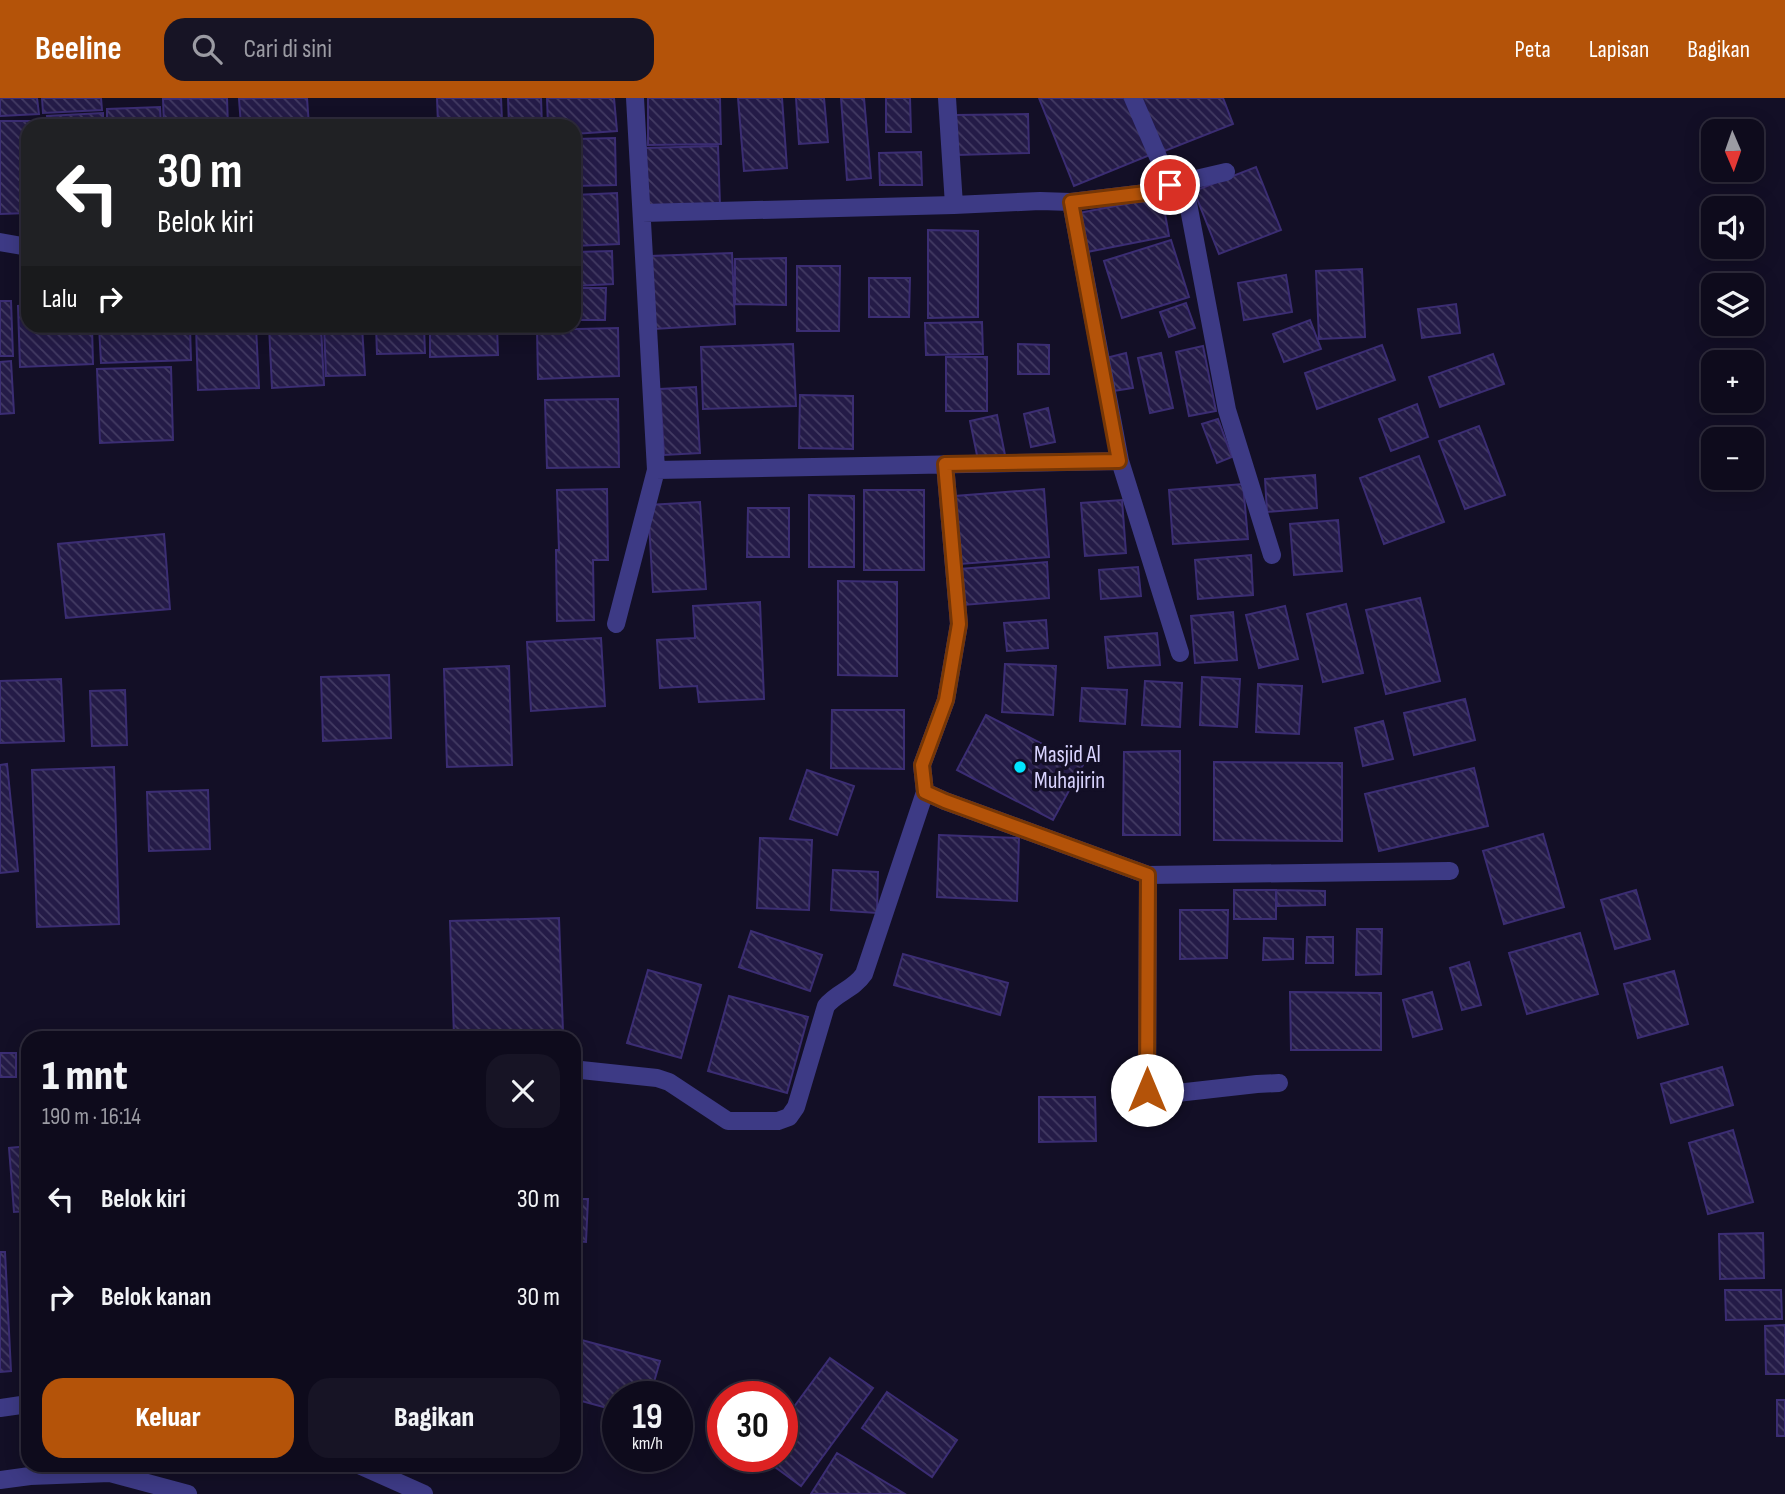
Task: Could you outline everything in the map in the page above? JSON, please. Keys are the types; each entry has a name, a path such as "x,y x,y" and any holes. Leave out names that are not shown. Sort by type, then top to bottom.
{"street":[{"path":"617,624 656,470 635,98"},
{"path":"947,98 954,205"},
{"path":"1133,98 1177,183 1227,410 1272,555"},
{"path":"642,213 1071,202 1146,193 1226,172"},
{"path":"1071,202 1119,461 1180,653"},
{"path":"0,242 21,246"},
{"path":"656,470 1119,461"},
{"path":"581,1070 657,1078 669,1082 728,1121 778,1121 789,1117 796,1107 826,1006 857,984 864,974 925,792 922,765 946,700 959,624 945,464"},
{"path":"925,792 1148,875 1450,871"},
{"path":"1148,875 1147,1090 1159,1095 1279,1083"},
{"path":"0,1408 21,1405"},
{"path":"375,1472 424,1494"},
{"path":"0,1480 110,1473 188,1494"}],"building":[{"path":"0,98 37,98 39,114 0,116"},
{"path":"42,98 101,98 102,110 43,113"},
{"path":"227,98 228,119 164,119 163,99"},
{"path":"307,98 308,119 240,119 239,99"},
{"path":"437,98 501,98 502,119 438,119"},
{"path":"508,98 541,98 542,119 509,119"},
{"path":"547,98 614,98 617,131 581,134 581,119 548,119"},
{"path":"648,98 720,98 721,144 648,145"},
{"path":"738,98 782,98 787,168 744,171"},
{"path":"796,98 824,98 828,142 799,144"},
{"path":"841,98 864,98 871,178 847,180"},
{"path":"886,98 910,98 911,132 886,132"},
{"path":"1039,98 1127,98 1150,155 1074,186"},
{"path":"1140,98 1223,98 1233,124 1162,152"},
{"path":"160,107 161,119 107,119 107,109"},
{"path":"103,113 103,119 47,119 47,116"},
{"path":"1028,114 1029,153 957,155 956,115"},
{"path":"0,121 21,121 21,213 0,214"},
{"path":"615,138 616,185 581,186 581,139"},
{"path":"718,146 720,205 646,207 645,148"},
{"path":"921,152 922,185 880,185 879,153"},
{"path":"1256,167 1281,230 1219,254 1194,191"},
{"path":"617,193 619,244 581,246 581,195"},
{"path":"1162,197 1169,236 1087,252 1079,213"},
{"path":"928,230 978,231 978,317 928,318"},
{"path":"1171,240 1189,297 1122,318 1104,261"},
{"path":"612,251 613,284 581,286 581,252"},
{"path":"732,253 735,324 654,329 650,256"},
{"path":"786,258 786,305 735,304 735,259"},
{"path":"797,266 840,266 839,331 797,331"},
{"path":"1362,269 1365,337 1319,339 1316,271"},
{"path":"1286,275 1292,312 1244,320 1238,283"},
{"path":"869,278 910,278 909,317 869,317"},
{"path":"581,288 606,288 605,320 581,320"},
{"path":"0,301 11,301 13,356 0,356"},
{"path":"1186,303 1195,328 1169,337 1160,312"},
{"path":"1456,304 1460,333 1422,338 1418,309"},
{"path":"18,306 21,306 21,333 92,333 93,364 20,367"},
{"path":"1310,320 1321,349 1284,362 1273,334"},
{"path":"982,322 983,354 926,355 925,323"},
{"path":"618,328 619,376 538,379 537,333 581,333 581,329"},
{"path":"99,333 190,333 191,360 101,363"},
{"path":"196,333 256,333 259,388 198,390"},
{"path":"269,333 321,333 324,385 272,388"},
{"path":"324,333 362,333 365,375 326,376"},
{"path":"376,333 424,333 425,353 377,354"},
{"path":"430,333 497,333 498,355 430,357"},
{"path":"793,344 796,406 703,409 701,347"},
{"path":"1018,344 1049,345 1049,374 1018,374"},
{"path":"1382,345 1395,380 1317,409 1305,373"},
{"path":"1203,346 1216,411 1189,416 1176,352"},
{"path":"1126,353 1133,388 1113,391 1106,358"},
{"path":"1161,353 1173,408 1150,413 1138,358"},
{"path":"1493,354 1504,384 1440,407 1429,377"},
{"path":"946,357 987,357 987,411 946,411"},
{"path":"11,361 14,413 0,414 0,362"},
{"path":"171,367 173,440 100,443 97,369"},
{"path":"696,387 700,453 664,455 660,389"},
{"path":"800,395 853,396 853,449 799,448"},
{"path":"618,399 619,467 547,468 545,400"},
{"path":"1417,404 1428,437 1391,451 1379,419"},
{"path":"1048,408 1055,442 1031,447 1024,414"},
{"path":"997,415 1005,455 978,460 970,421"},
{"path":"1218,419 1232,457 1217,463 1202,424"},
{"path":"1479,426 1505,495 1465,509 1439,441"},
{"path":"1419,456 1444,522 1384,544 1360,478"},
{"path":"1315,475 1317,508 1267,512 1265,479"},
{"path":"1243,484 1248,539 1173,544 1169,490"},
{"path":"607,489 608,560 593,560 594,620 557,621 557,490"},
{"path":"1044,489 1049,557 960,564 955,496"},
{"path":"864,490 924,490 924,570 864,570"},
{"path":"809,495 854,496 854,567 809,567"},
{"path":"1122,500 1126,553 1085,556 1081,503"},
{"path":"700,502 706,589 653,592 648,505"},
{"path":"748,508 789,508 789,557 747,557"},
{"path":"1338,520 1342,571 1294,575 1290,524"},
{"path":"164,534 170,609 66,618 58,544"},
{"path":"1251,555 1253,595 1198,599 1195,560"},
{"path":"1047,562 1049,598 963,605 960,569"},
{"path":"1138,567 1141,596 1101,599 1099,570"},
{"path":"838,581 897,582 897,676 838,675"},
{"path":"1420,598 1440,681 1386,694 1366,610"},
{"path":"760,602 764,699 699,702 697,686 660,688 657,640 695,638 693,606"},
{"path":"1346,604 1363,673 1323,682 1307,614"},
{"path":"1285,606 1298,659 1259,668 1246,615"},
{"path":"1233,612 1237,660 1195,663 1191,616"},
{"path":"1046,620 1048,648 1007,651 1004,623"},
{"path":"1157,633 1160,665 1108,668 1105,637"},
{"path":"601,638 605,706 531,711 527,642"},
{"path":"1005,664 1056,666 1053,715 1002,712"},
{"path":"509,666 512,765 447,767 444,669"},
{"path":"389,675 391,738 323,741 321,677"},
{"path":"1202,677 1240,679 1237,727 1200,725"},
{"path":"61,679 64,741 0,743 0,681"},
{"path":"1145,681 1182,683 1180,727 1142,725"},
{"path":"1258,684 1302,686 1299,734 1256,732"},
{"path":"1082,688 1127,690 1125,724 1080,721"},
{"path":"125,690 127,745 92,746 90,691"},
{"path":"1465,699 1475,740 1414,755 1404,713"},
{"path":"832,710 904,710 904,769 831,768"},
{"name":"Masjid Al Muhajirin","path":"986,715 1083,765 1053,820 957,770"},
{"path":"1383,721 1393,759 1363,766 1355,728"},
{"path":"1180,751 1180,835 1123,835 1124,752"},
{"path":"1214,762 1342,763 1342,841 1214,840"},
{"path":"7,764 18,871 0,873 0,765"},
{"path":"114,767 119,924 37,927 32,770"},
{"path":"1474,768 1488,826 1379,851 1365,794"},
{"path":"807,770 854,786 837,835 790,819"},
{"path":"208,790 210,849 149,851 147,792"},
{"path":"1543,834 1564,907 1504,924 1483,851"},
{"path":"939,835 1019,838 1017,901 937,897"},
{"path":"760,838 812,840 809,910 757,908"},
{"path":"833,870 878,872 877,913 831,910"},
{"path":"1234,890 1276,890 1276,919 1234,919"},
{"path":"1276,890 1325,891 1325,905 1277,906"},
{"path":"1636,890 1650,939 1615,949 1601,900"},
{"path":"1180,910 1228,910 1227,958 1180,959"},
{"path":"559,918 563,1031 454,1031 450,921"},
{"path":"1357,929 1382,929 1381,974 1356,975"},
{"path":"751,931 822,955 810,991 739,967"},
{"path":"1580,933 1598,994 1527,1014 1509,953"},
{"path":"1307,937 1333,937 1333,963 1306,963"},
{"path":"1264,938 1293,939 1293,959 1263,960"},
{"path":"903,954 1008,983 1000,1015 894,985"},
{"path":"1469,962 1481,1005 1462,1010 1450,968"},
{"path":"648,970 701,985 681,1058 627,1043"},
{"path":"1674,971 1688,1024 1638,1038 1624,984"},
{"path":"1290,992 1381,993 1381,1050 1291,1050"},
{"path":"1432,992 1442,1029 1413,1037 1403,1000"},
{"path":"729,996 808,1017 787,1093 708,1071"},
{"path":"0,1053 16,1053 16,1077 0,1077"},
{"path":"1722,1067 1733,1105 1671,1123 1661,1084"},
{"path":"1039,1097 1095,1097 1096,1141 1039,1142"},
{"path":"1733,1130 1753,1202 1708,1214 1689,1143"},
{"path":"21,1147 21,1212 14,1212 9,1148"},
{"path":"581,1199 588,1199 586,1242 581,1242"},
{"path":"1763,1233 1764,1278 1720,1279 1719,1234"},
{"path":"0,1252 5,1252 11,1371 0,1372"},
{"path":"1725,1290 1781,1290 1782,1319 1726,1320"},
{"path":"1785,1325 1785,1374 1766,1374 1765,1326"},
{"path":"581,1340 660,1361 654,1381 602,1381 602,1407 581,1401"},
{"path":"830,1358 873,1388 801,1486 782,1472 798,1472 798,1401"},
{"path":"887,1392 957,1440 932,1477 862,1428"},
{"path":"1777,1400 1785,1400 1785,1436 1777,1436"},
{"path":"837,1453 905,1494 811,1494"}],"place":[{"name":"Masjid Al Muhajirin","path":"1020,767"}],"route":[{"path":"1147,1090 1148,875 925,792 922,765 946,700 959,624 945,464 1119,461 1071,202 1146,193 1170,185"}]}
